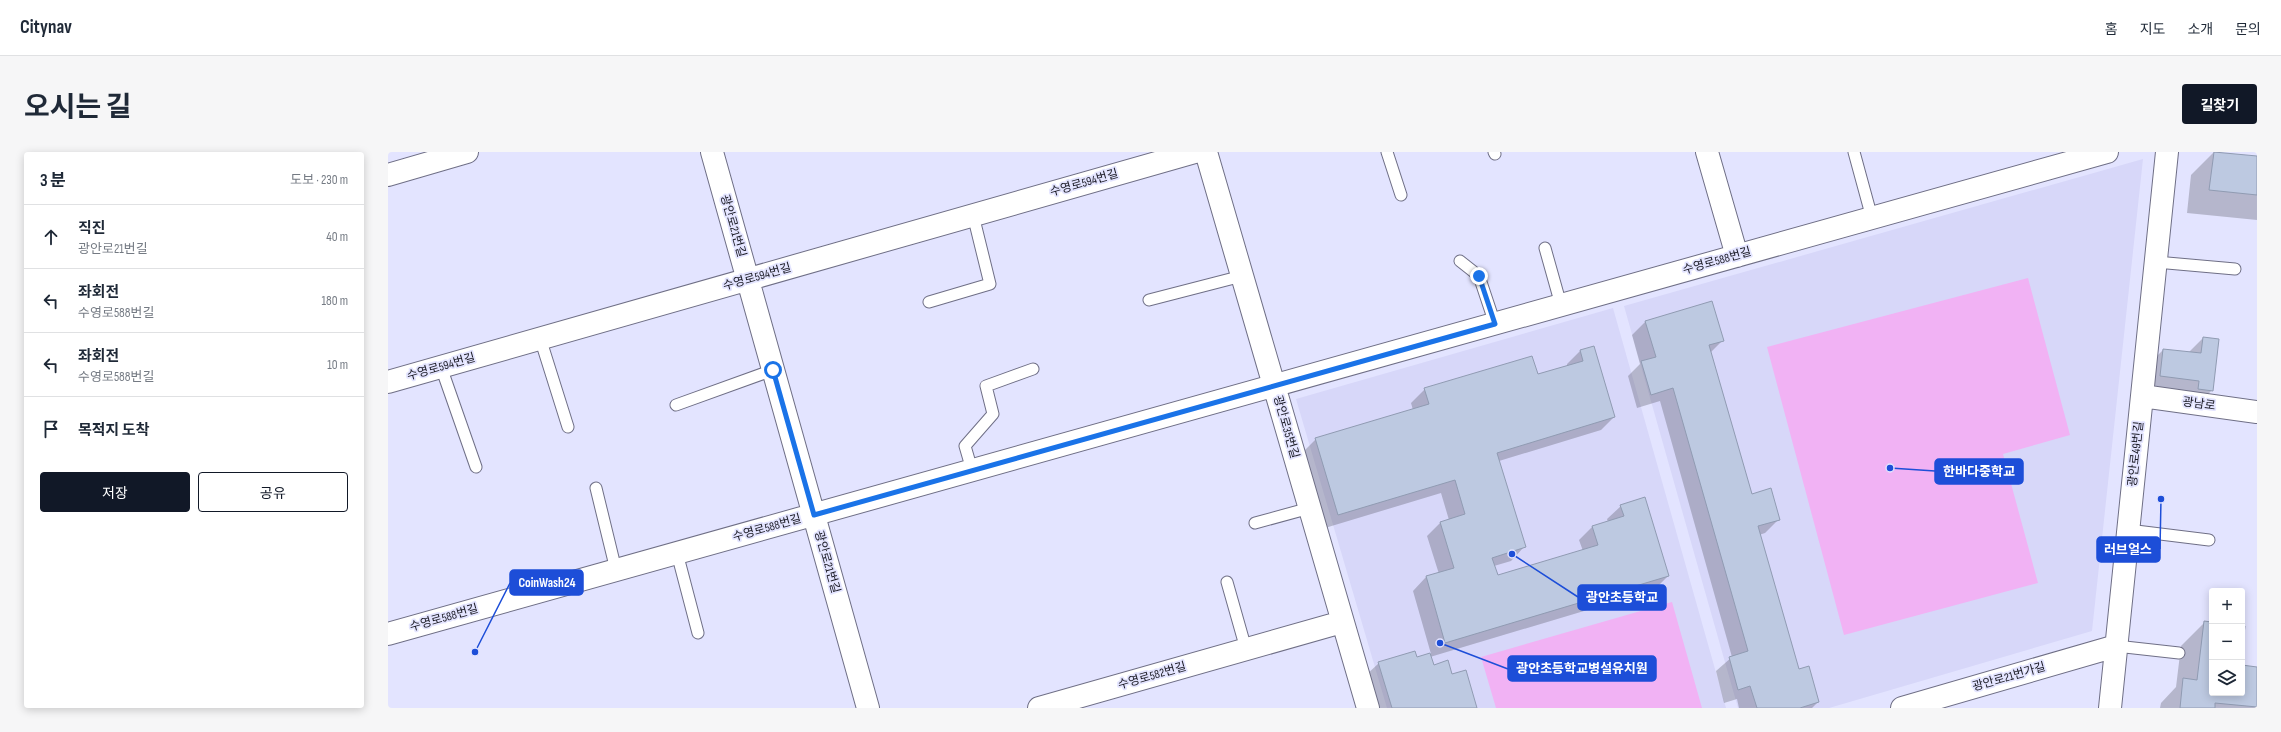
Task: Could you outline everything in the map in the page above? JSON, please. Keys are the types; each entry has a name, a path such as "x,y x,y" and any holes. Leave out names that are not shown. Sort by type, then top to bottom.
{"street":[{"path":"388,175 467,152"},
{"name":"광안로21번길","path":"712,152 868,708"},
{"name":"수영로594번길","path":"388,382 1195,152"},
{"name":"광안로35번길","path":"1206,152 1368,708"},
{"path":"1706,152 1737,256"},
{"name":"수영로588번길","path":"388,634 2108,152"},
{"name":"광안로49번길","path":"2110,708 2167,152"},
{"name":"광남로","path":"2142,396 2257,412"},
{"name":"수영로582번길","path":"1052,706 1342,622"},
{"name":"광안로21번가길","path":"1902,708 2116,646"}],"lane":[{"path":"1387,152 1401,195"},
{"path":"1854,152 1872,218"},
{"path":"929,302 990,284 973,215"},
{"path":"1545,248 1562,305"},
{"path":"1460,261 1479,276 1495,324"},
{"path":"2156,262 2235,269"},
{"path":"1149,300 1242,276"},
{"path":"540,338 568,427"},
{"path":"441,367 476,467"},
{"path":"972,470 965,446 993,414 986,386 1033,369"},
{"path":"676,405 773,370"},
{"path":"596,488 616,570"},
{"path":"1255,523 1310,508"},
{"path":"2128,530 2209,540"},
{"path":"678,553 698,633"},
{"path":"1227,582 1246,649"},
{"path":"2116,646 2179,653"}],"shaded area":[{"path":"2143,159 2092,631 1829,708 1738,708 1624,306"},
{"path":"2028,278 2070,435 2003,454 2038,583 1844,635 1767,347"},
{"path":"1613,308 1726,708 1387,708 1296,399"},
{"path":"1672,602 1702,708 1496,708 1481,657"}],"building":[{"path":"2214,152 2257,156 2257,195 2209,190"},
{"path":"1712,301 1724,341 1709,345 1752,494 1771,488 1780,520 1758,526 1799,669 1809,666 1819,702 1800,708 1757,708 1750,686 1738,690 1729,657 1748,651 1673,388 1651,395 1641,361 1656,357 1645,321"},
{"path":"2203,337 2219,339 2213,391 2198,389 2199,381 2160,376 2163,349 2201,353"},
{"path":"1594,346 1615,417 1497,453 1526,547 1492,558 1498,575 1598,545 1592,526 1624,516 1620,505 1645,497 1669,576 1445,643 1426,576 1454,568 1440,522 1465,514 1455,480 1338,515 1315,438 1429,404 1424,388 1532,356 1538,374 1583,361 1580,350"},
{"path":"2204,621 2209,622 2209,696 2245,696 2245,665 2257,667 2257,707 2215,703 2215,708 2180,708 2183,678 2197,680"},
{"path":"1415,651 1417,657 1430,653 1434,665 1448,660 1452,674 1466,670 1477,708 1392,708 1378,662"}],"place":[{"name":"한바다중학교","path":"1890,468"},
{"name":"러브얼스","path":"2161,499"},
{"name":"광안초등학교","path":"1512,554"},
{"name":"광안초등학교병설유치원","path":"1440,643"},
{"name":"CoinWash24","path":"475,652"}],"route":[{"path":"773,370 814,515 1495,324 1479,276"}]}
